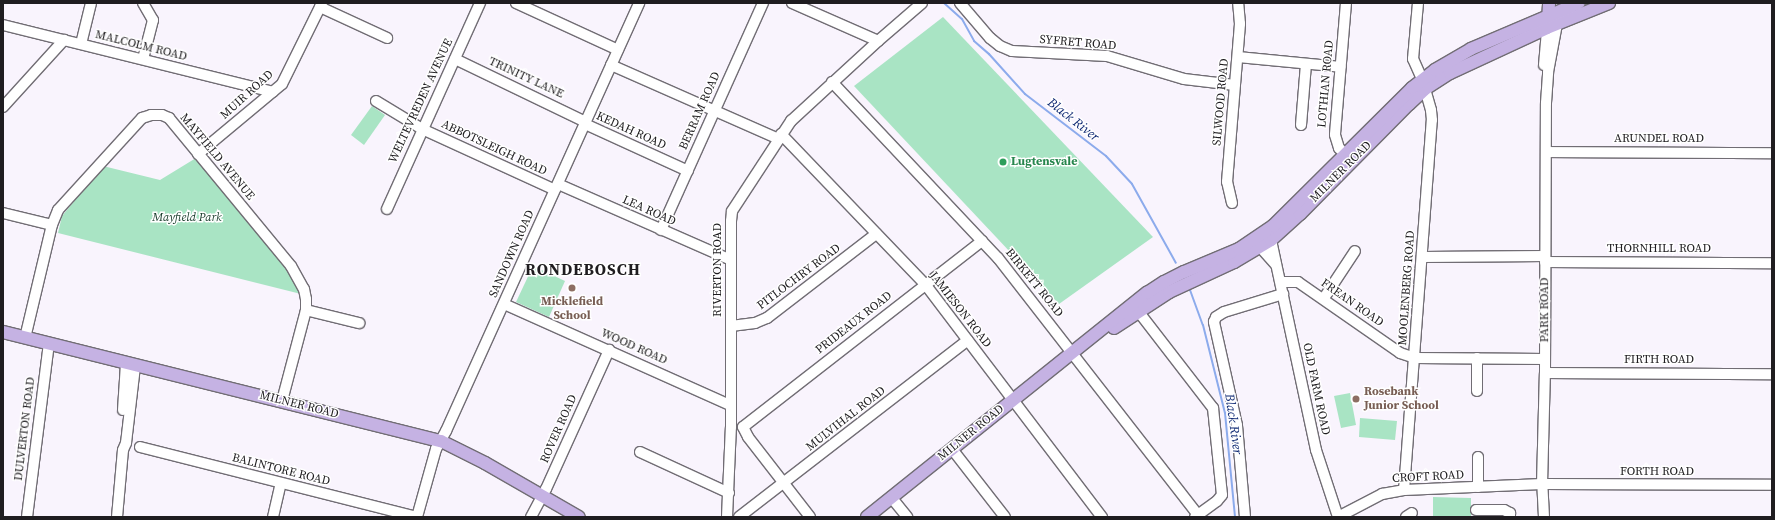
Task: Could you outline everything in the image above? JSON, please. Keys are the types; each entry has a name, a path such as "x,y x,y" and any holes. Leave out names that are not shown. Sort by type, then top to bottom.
{"main road":[{"name":"PARK ROAD","path":"1549,3 1554,17"},
{"name":"MILNER ROAD","path":"867,517 1075,352 1100,330 1164,282 1235,250 1266,231 1349,158 1424,84 1579,3"},
{"name":"MILNER ROAD","path":"1554,17 1609,3"},
{"name":"MILNER ROAD","path":"1075,352 1103,336 1138,311 1169,292 1260,247 1271,240 1291,223 1349,158"},
{"name":"MILNER ROAD","path":"3,332 130,365 441,441 485,463 579,517"}],"street":[{"path":"81,44 91,3"},
{"path":"143,3 153,20 143,59"},
{"name":"WELTEVREDEN AVENUE","path":"387,210 422,129 480,3"},
{"path":"516,3 618,50"},
{"name":"SANDOWN ROAD","path":"416,517 434,454 504,304 639,3"},
{"name":"BERRAM ROAD","path":"661,230 763,3"},
{"path":"792,3 878,40"},
{"name":"RIVERTON ROAD","path":"727,517 729,493 732,211 780,137 804,108 878,40 922,3"},
{"name":"SYFRET ROAD","path":"960,3 990,38 1000,46 1012,51 1107,56 1184,79 1235,86"},
{"name":"SILWOOD ROAD","path":"1232,203 1227,182 1241,14 1238,3"},
{"name":"LOTHIAN ROAD","path":"1346,3 1335,135 1336,143 1349,158"},
{"name":"MOOLENBERG ROAD","path":"1404,490 1423,257 1432,120 1424,84 1412,56 1418,3"},
{"path":"321,5 387,38"},
{"name":"MUIR ROAD","path":"198,154 274,92 284,81 321,5"},
{"name":"PARK ROAD","path":"1544,517 1542,484 1545,373 1546,103 1544,65 1554,17"},
{"name":"MALCOLM ROAD","path":"3,25 274,92"},
{"path":"3,107 64,40"},
{"path":"1238,57 1341,67"},
{"name":"TRINITY LANE","path":"455,59 586,123"},
{"path":"1301,125 1306,64"},
{"name":"JAMIESON ROAD","path":"611,65 715,111 780,137 925,284 1102,517"},
{"name":"BIRKETT ROAD","path":"832,82 998,258 1075,352 1197,516"},
{"name":"ABBOTSLEIGH ROAD","path":"376,101 422,129 556,187"},
{"name":"MAYFIELD AVENUE","path":"25,338 52,225 56,215 62,206 130,130 146,116 156,114 169,118 291,266 306,294 306,310 282,401"},
{"name":"KEDAH ROAD","path":"586,123 688,171"},
{"name":"ARUNDEL ROAD","path":"1546,152 1772,153"},
{"name":"LEA ROAD","path":"556,187 731,260"},
{"path":"3,213 52,225"},
{"name":"PITLOCHRY ROAD","path":"731,326 755,323 767,318 876,234"},
{"name":"OLD FARM ROAD","path":"1271,240 1316,450 1338,517"},
{"name":"PRIDEAUX ROAD","path":"743,427 982,241"},
{"name":"OLD FARM ROAD","path":"1260,247 1276,265"},
{"path":"1324,298 1355,251"},
{"name":"THORNHILL ROAD","path":"1423,257 1772,263"},
{"name":"FREAN ROAD","path":"1280,282 1298,282 1324,298 1400,353 1415,358 1545,359"},
{"path":"1244,517 1237,425 1214,322 1216,317 1224,312 1283,294"},
{"name":"WOOD ROAD","path":"504,304 730,405"},
{"path":"306,310 359,323"},
{"path":"1138,311 1213,408 1222,495 1217,501 1197,516"},
{"name":"MULVIHAL ROAD","path":"739,517 968,340"},
{"name":"DULVERTON ROAD","path":"27,517 49,344"},
{"name":"ROVER ROAD","path":"532,517 609,350"},
{"path":"1477,358 1478,391"},
{"path":"117,517 123,450 121,443 130,365"},
{"name":"FIRTH ROAD","path":"1545,373 1772,374"},
{"path":"730,427 743,427 748,437 810,517"},
{"name":"BALINTORE ROAD","path":"140,447 416,517"},
{"path":"952,449 1005,517"},
{"path":"640,452 729,493"},
{"name":"CROFT ROAD","path":"1478,457 1478,487"},
{"path":"273,517 281,483"},
{"name":"CROFT ROAD","path":"1338,517 1382,494 1404,490 1542,484"},
{"name":"FORTH ROAD","path":"1542,484 1772,485"},
{"path":"891,497 907,517"},
{"path":"1476,510 1504,510 1510,513 1510,517"}],"green space":[{"name":"Lugtensvale","path":"943,17 1153,237 1059,304 854,86"},
{"path":"372,106 385,115 364,145 351,135"},
{"name":"Mayfield Park","path":"196,158 290,271 301,294 58,233 62,216 103,166 160,180"},
{"path":"533,266 565,281 549,317 516,302"},
{"path":"1350,393 1356,425 1341,428 1334,396"},
{"path":"1360,418 1397,421 1395,440 1359,437"},
{"path":"1433,497 1471,498 1471,517 1433,517"}],"waterway":[{"name":"Black River","path":"944,3 962,19 974,41 989,54 1025,94 1106,156 1132,184 1176,263"},
{"name":"Black River","path":"1190,290 1203,325 1225,413 1235,517"}],"place":[{"name":"Lugtensvale","path":"1003,162"},
{"name":"Micklefield School","path":"572,288"},
{"name":"Rosebank Junior School","path":"1356,399"}],"district":[{"name":"RONDEBOSCH","path":"583,269"}]}
